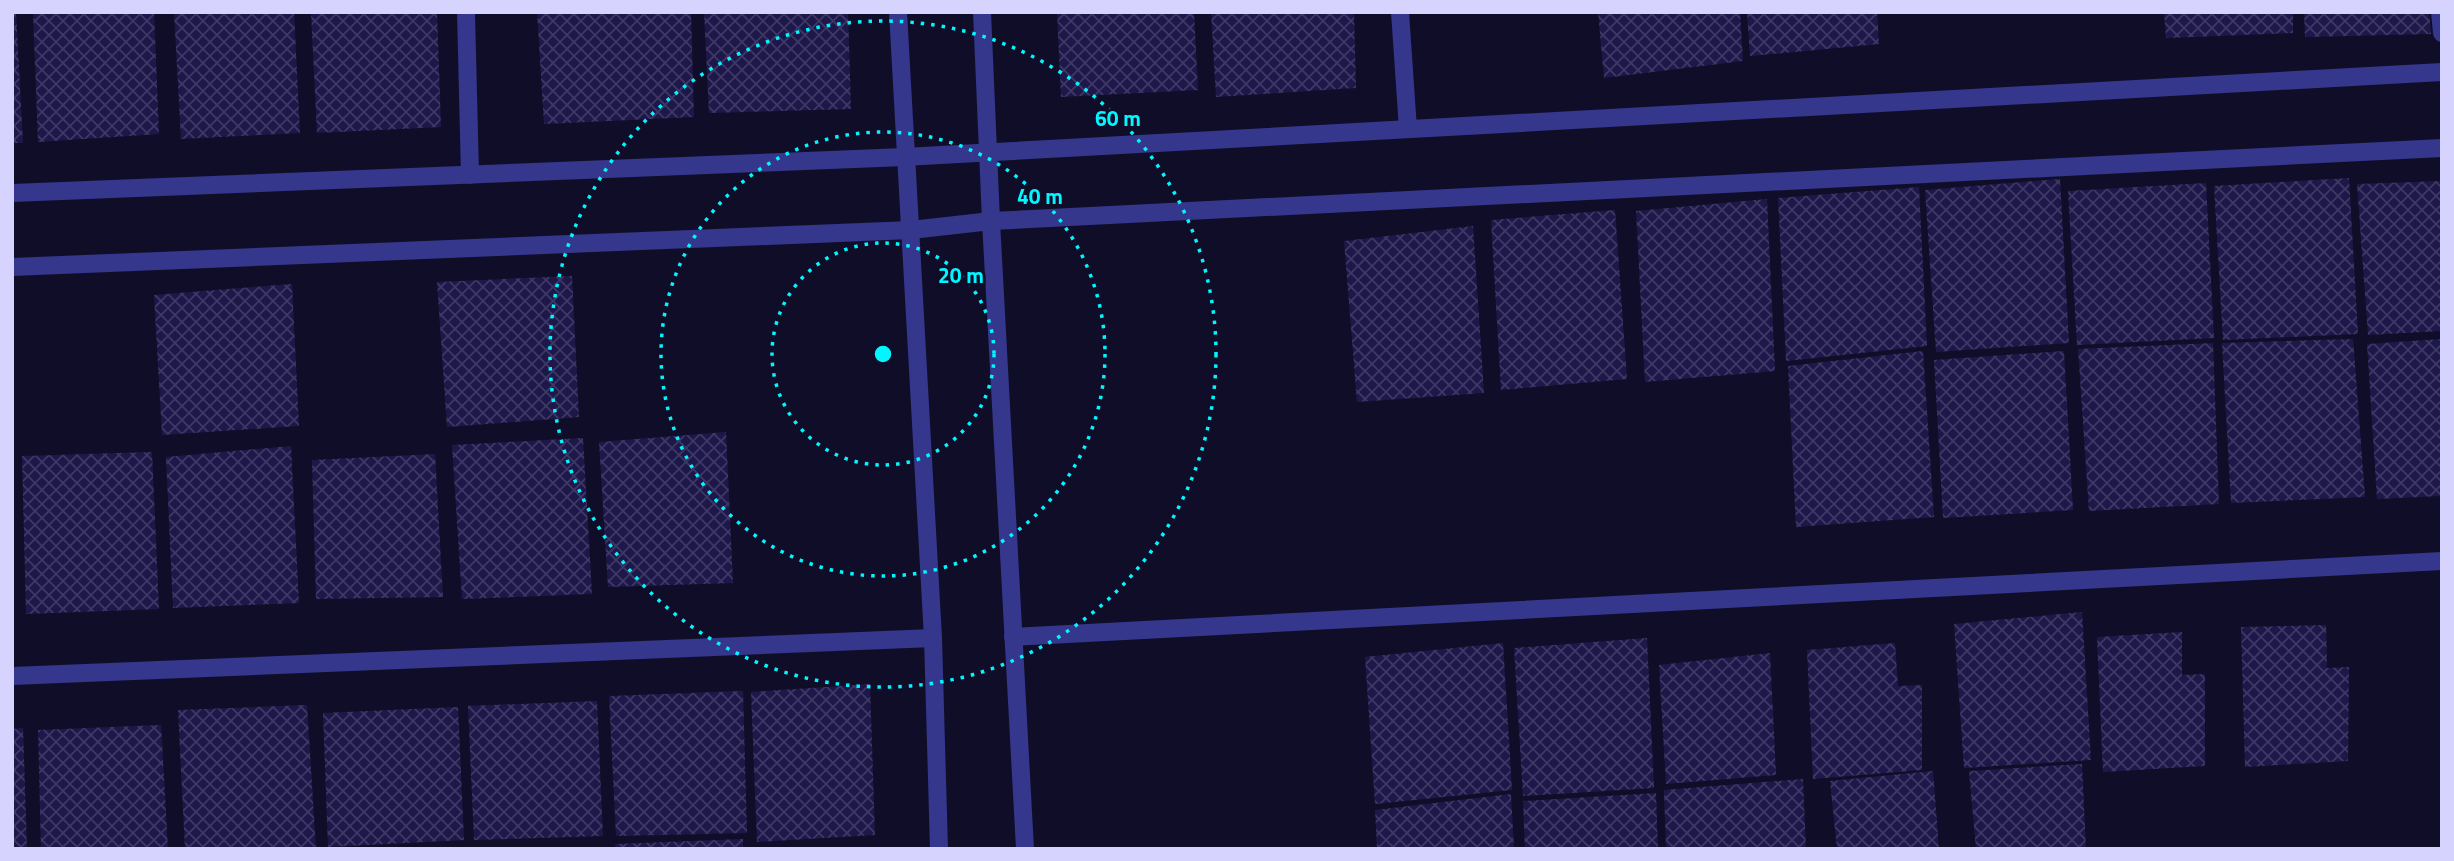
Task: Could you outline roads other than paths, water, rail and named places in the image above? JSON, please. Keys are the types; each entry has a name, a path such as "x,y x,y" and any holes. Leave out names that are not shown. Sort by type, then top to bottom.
{"street":[{"path":"466,12 470,174"},
{"path":"898,12 904,158 911,230 933,638 939,849"},
{"path":"982,12 1025,849"},
{"path":"1400,12 1408,129"},
{"path":"2441,12 2442,33"},
{"path":"12,193 904,158 2442,72"},
{"path":"12,267 911,230 991,220 2442,148"},
{"path":"1013,637 2442,561"},
{"path":"12,676 933,638"}]}
